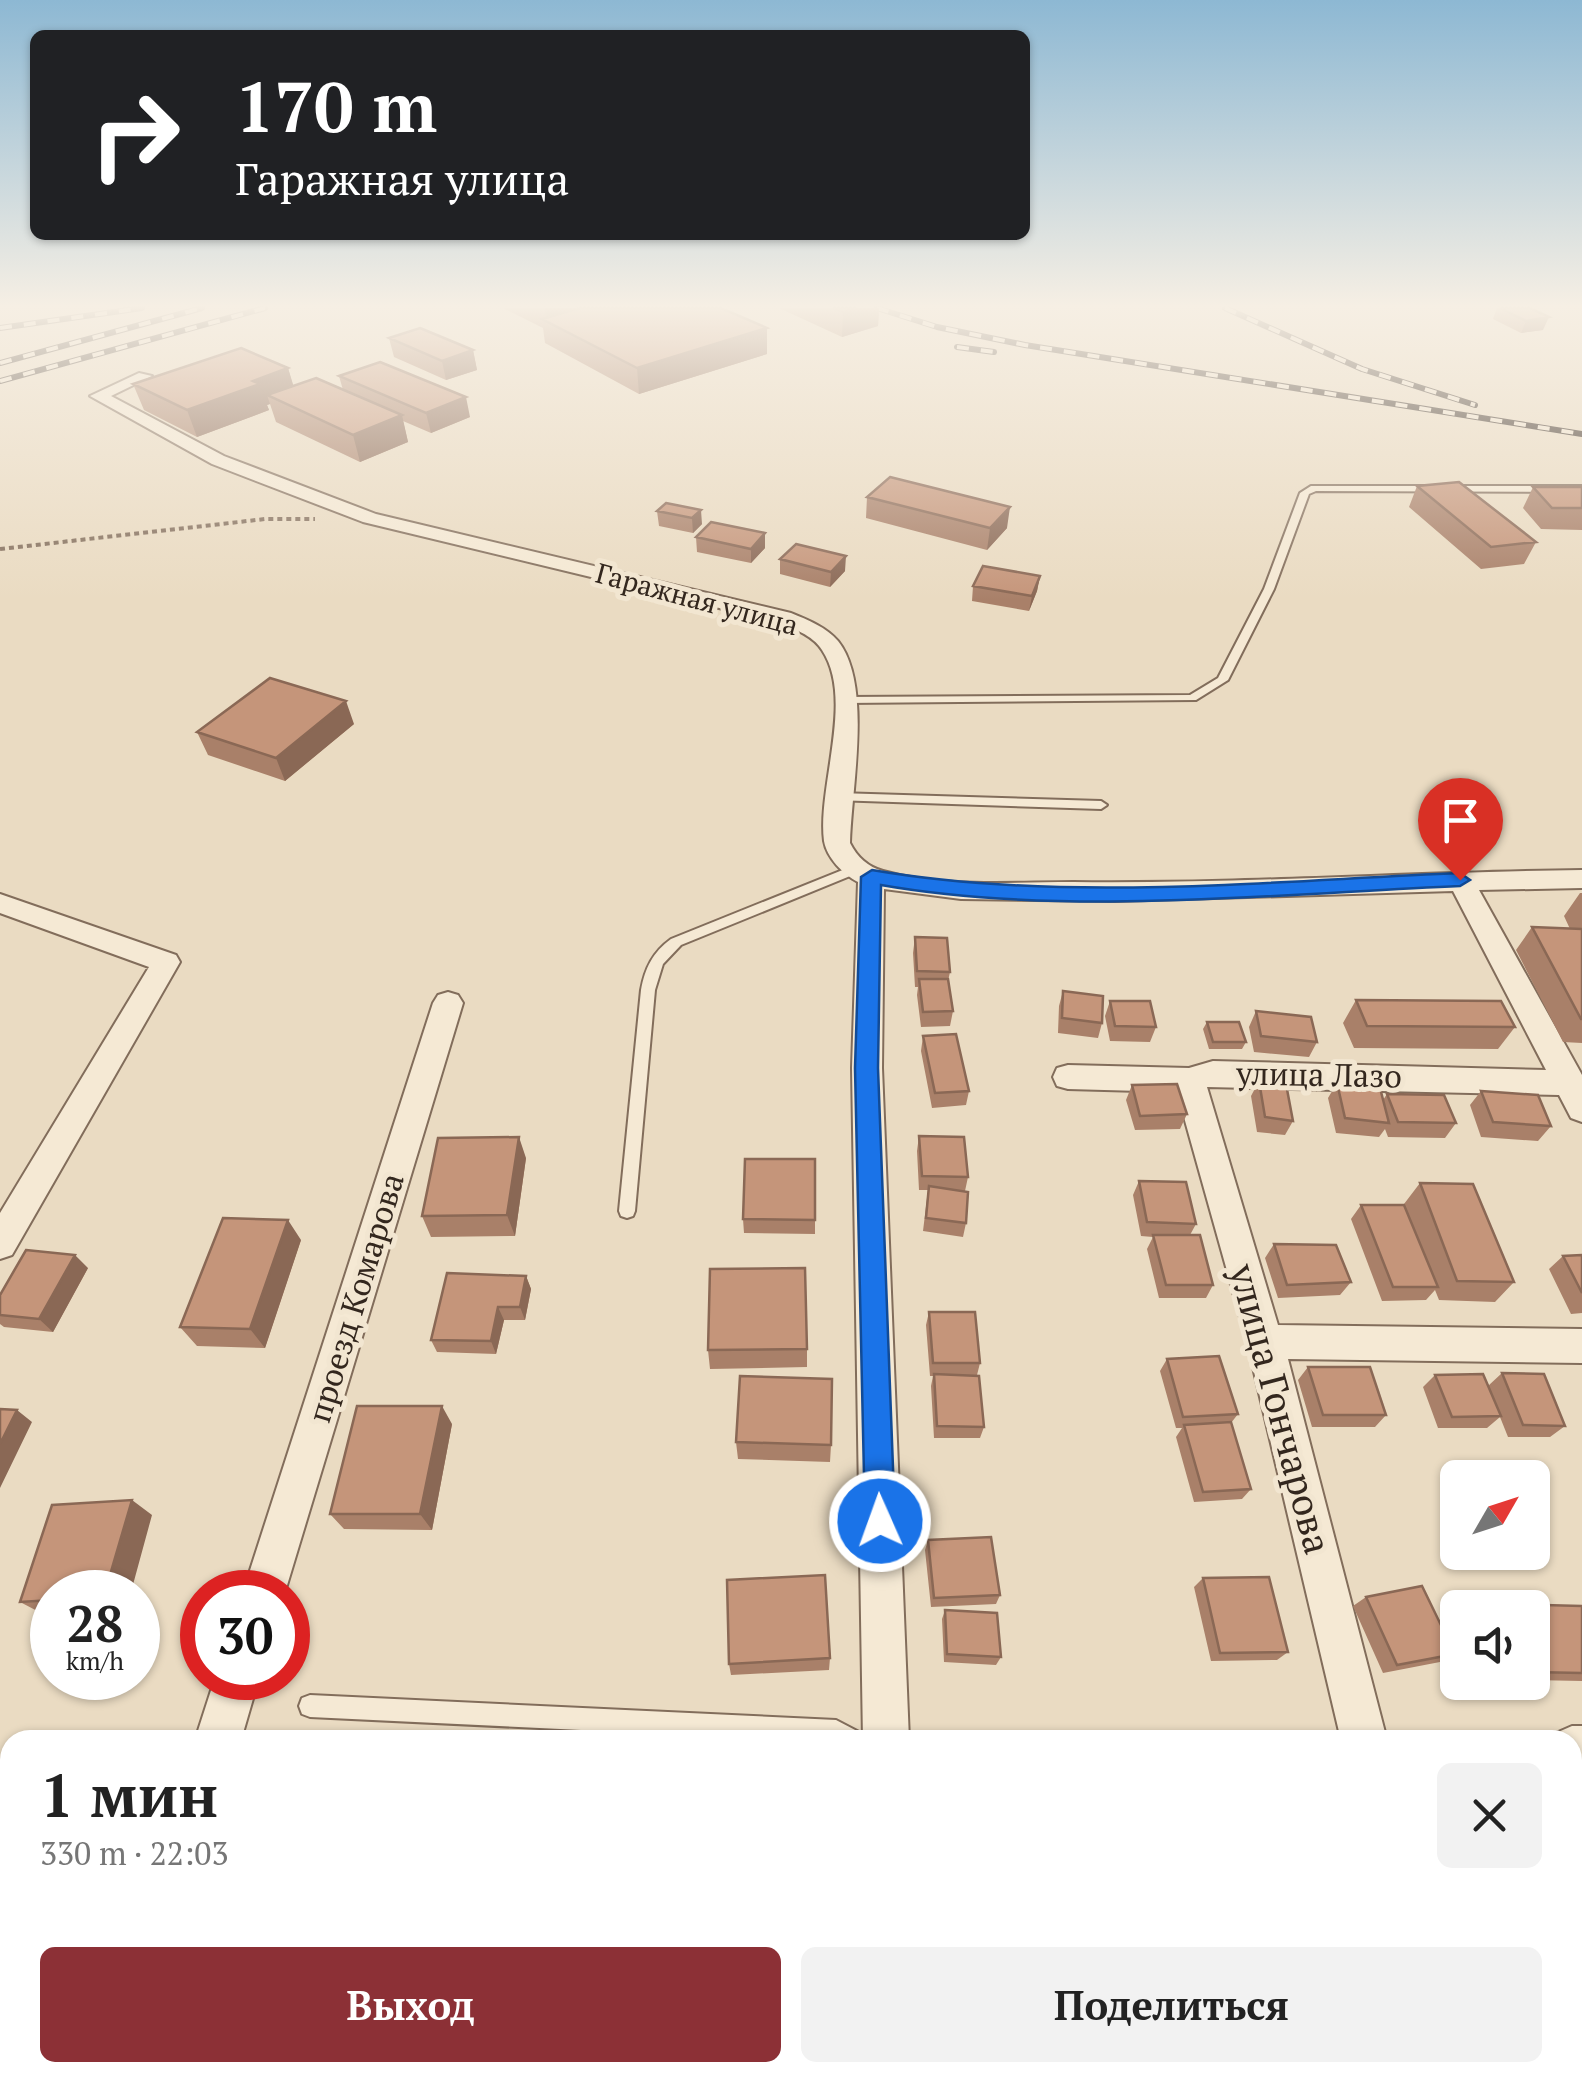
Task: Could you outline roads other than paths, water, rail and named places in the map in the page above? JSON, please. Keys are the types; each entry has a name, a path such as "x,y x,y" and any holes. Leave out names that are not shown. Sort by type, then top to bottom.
{"street":[{"name":"Гаражная улица","path":"115,405 218,460 370,518 784,616 823,638 834,650 842,669 845,700 837,843 863,873"},
{"path":"886,1730 863,873 938,888 1132,893 1582,879"},
{"path":"1460,880 1576,1096"},
{"path":"0,902 166,962 0,1244"},
{"name":"проезд Комарова","path":"271,1570 448,1003"},
{"name":"улица Лазо","path":"1068,1078 1188,1080 1213,1073 1576,1096"},
{"name":"улица Гончарова","path":"1188,1080 1264,1342 1361,1730"},
{"path":"1264,1342 1582,1346"},
{"path":"221,1730 230,1700"}],"lane":[{"path":"845,700 1192,698 1222,680 1268,589 1305,493 1314,488 1582,489"},
{"path":"838,796 1102,805"},
{"path":"627,1211 648,990 652,968 662,952 676,942 863,873"},
{"path":"310,1706 815,1730"}],"railway":[{"path":"1402,405 1582,434"}]}
